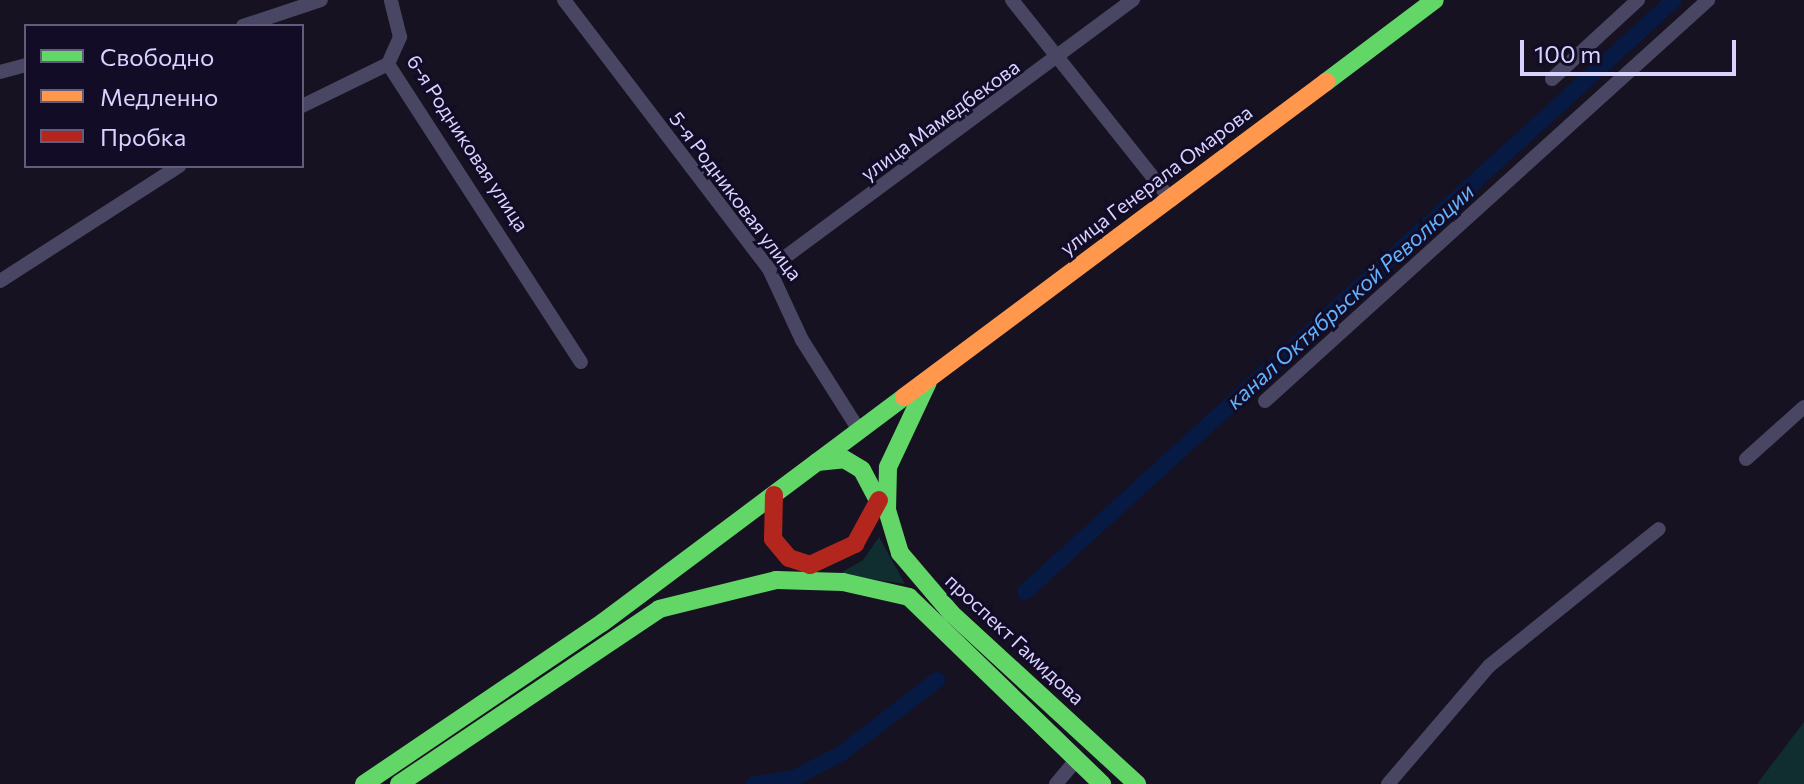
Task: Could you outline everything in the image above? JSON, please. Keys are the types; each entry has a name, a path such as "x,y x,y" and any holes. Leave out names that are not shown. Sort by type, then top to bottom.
{"main road":[{"name":"улица Генерала Омарова","path":"812,463 1436,0"},
{"path":"608,629 733,585 789,580 817,572 872,525 883,503 894,444 910,393"},
{"name":"проспект Гамидова","path":"812,463 844,459 870,478 883,503 900,553 944,605 1137,784"},
{"path":"399,784 608,629 677,564 774,495 812,463"},
{"path":"774,495 770,527 789,558 817,572"},
{"name":"проспект Гамидова","path":"817,572 891,589 919,604 1102,784"},
{"path":"364,784 576,652"}],"street":[{"path":"249,24 321,0"},
{"name":"6-я Родниковая улица","path":"391,0 400,37 388,64 548,301 581,362"},
{"name":"5-я Родниковая улица","path":"564,0 769,269 802,340 857,427"},
{"path":"1012,0 1055,60 1170,199"},
{"name":"улица Мамедбекова","path":"769,269 1133,0"},
{"path":"1552,79 1638,0"},
{"path":"1265,401 1708,0"},
{"path":"304,105 388,64"},
{"path":"0,72 24,66"},
{"path":"0,281 176,168"},
{"path":"1746,459 1804,407"},
{"path":"1388,784 1489,666 1659,529"},
{"path":"1056,784 1076,760"}],"green space":[{"path":"879,537 905,584 839,574 863,560"},
{"path":"1804,722 1804,784 1757,784"}],"waterway":[{"name":"канал Октябрьской Революции","path":"1025,592 1674,0"},
{"name":"канал Октябрьской Революции","path":"754,784 794,778 842,753 937,680"}],"traffic: fast":[{"path":"1326,82 1435,0"},
{"path":"928,382 888,467 887,510 900,553 951,613 1137,784"},
{"path":"364,784 602,623 904,397"},
{"path":"817,462 844,459 862,470 881,506"},
{"path":"399,784 659,609 776,580 843,582 909,597 1102,784"}],"traffic: slow":[{"path":"904,397 1326,82"}],"traffic: jam":[{"path":"774,495 773,539 789,558 810,565 855,544 879,500"}]}
